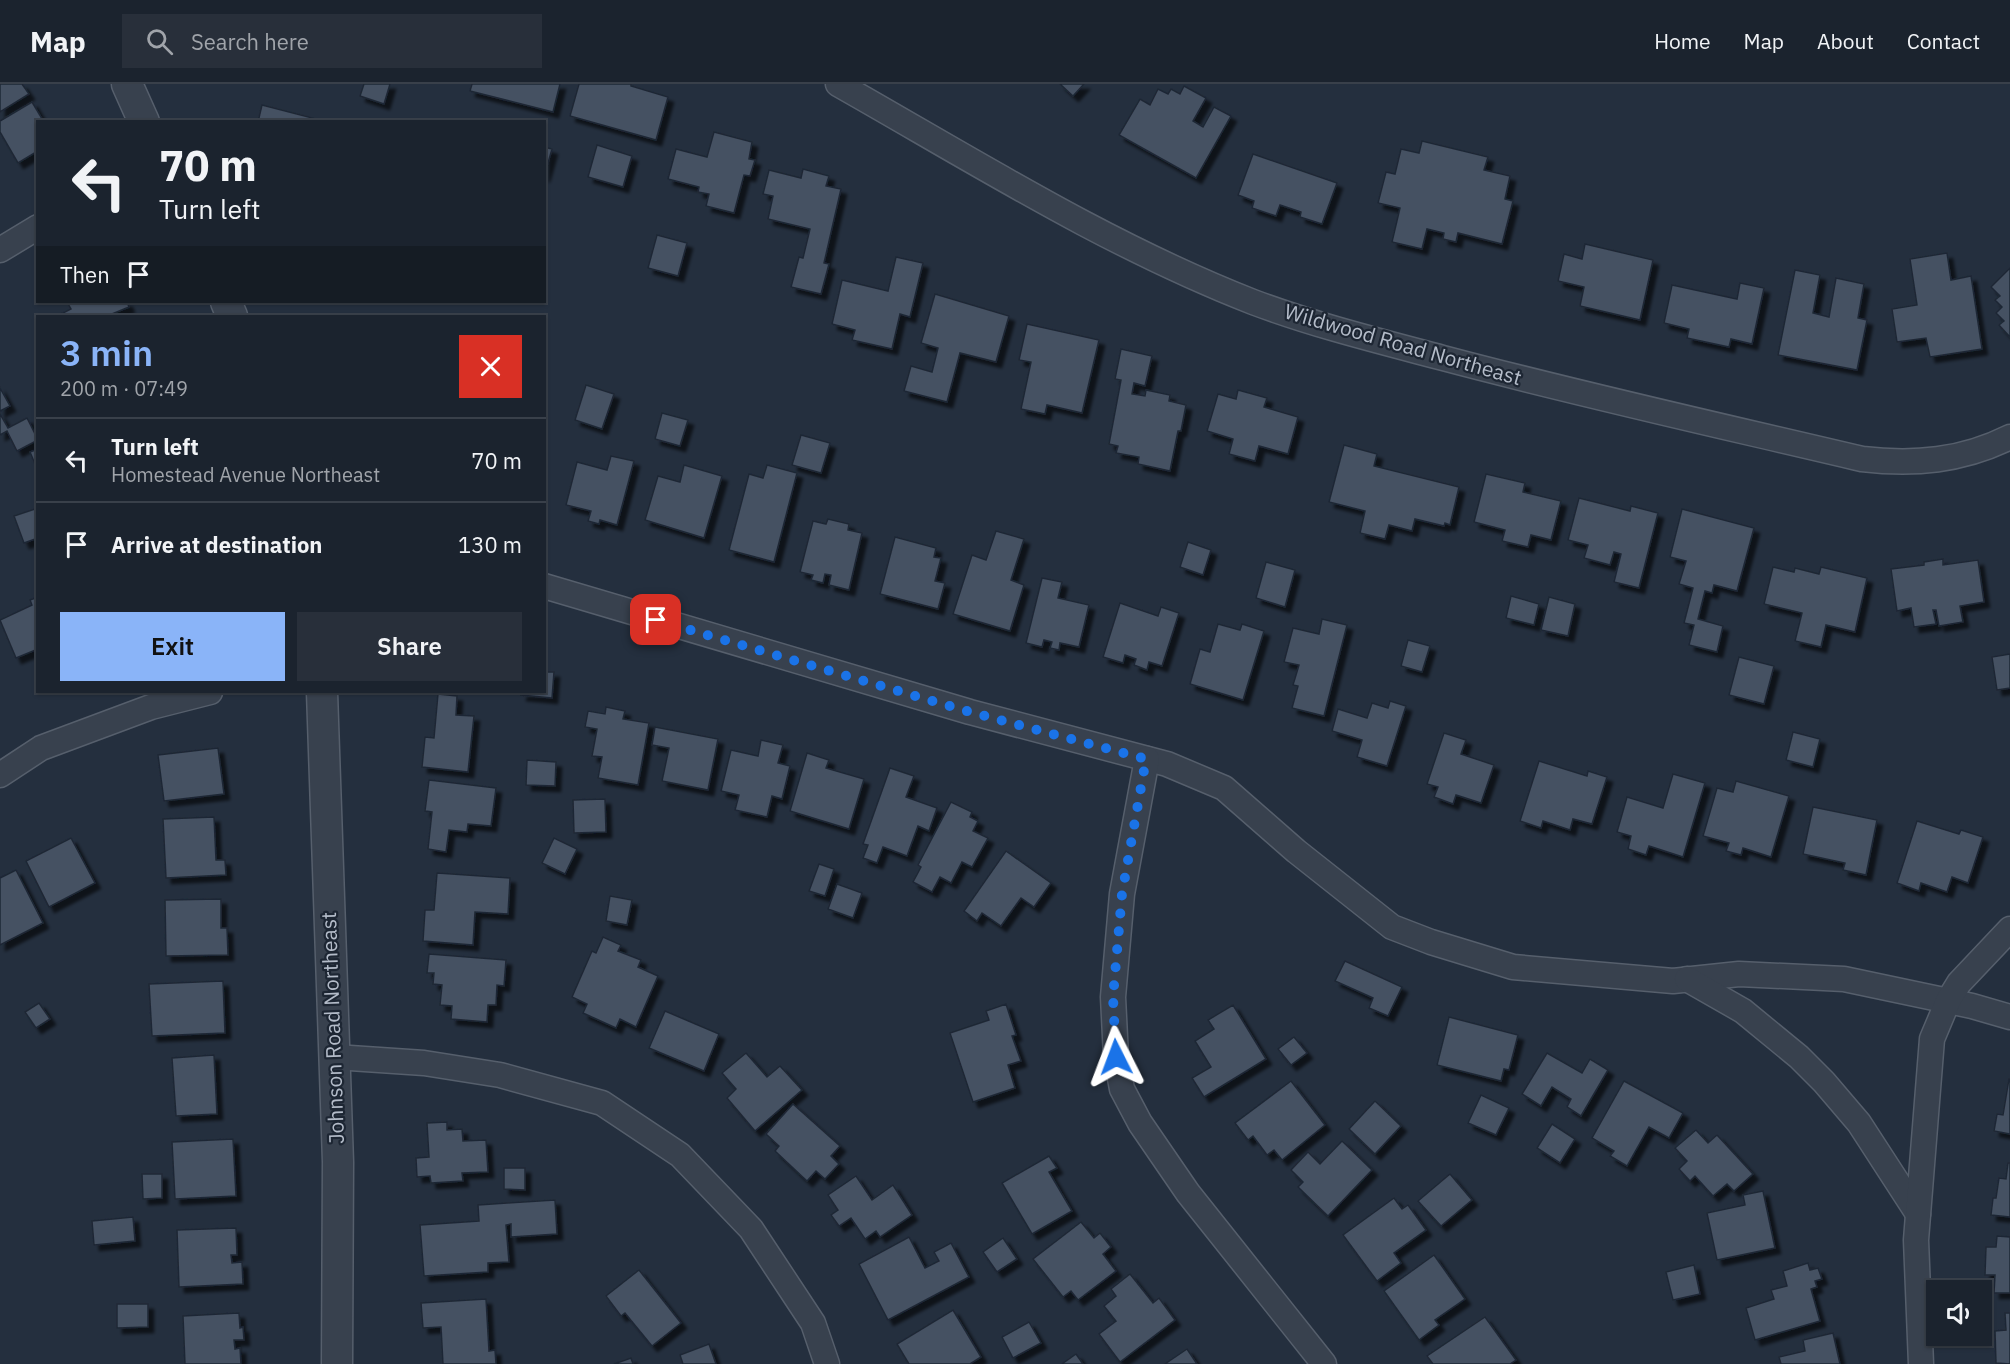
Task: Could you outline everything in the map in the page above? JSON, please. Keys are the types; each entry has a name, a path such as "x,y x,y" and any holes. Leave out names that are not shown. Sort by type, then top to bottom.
{"street":[{"path":"127,84 143,120"},
{"name":"Wildwood Road Northeast","path":"838,84 1112,239 1180,272 1255,303 1340,330 1506,375 1862,459 1893,462 1955,458 1992,446 2010,436"},
{"path":"0,250 36,228"},
{"path":"546,587 958,708 1167,764 1224,788 1296,851 1392,927 1431,942 1513,967 1673,981 1739,974 1844,979 2010,1017"},
{"path":"0,775 41,748 151,707 206,693"},
{"name":"Johnson Road Northeast","path":"322,693 338,1162 338,1364"},
{"path":"1146,759 1122,894 1113,997 1116,1057 1122,1089 1140,1123 1188,1193 1324,1364"},
{"path":"1921,1364 1916,1240 1932,1040 1948,1001 1959,983 2010,929"},
{"path":"1687,979 1743,1011 1799,1057 1824,1082 1859,1123 1918,1214"},
{"path":"335,1057 424,1063 500,1075 602,1103 680,1155 752,1229 813,1323 827,1364"}],"building":[{"path":"0,84 22,84 29,94 0,112"},
{"path":"364,84 390,84 384,104 360,96"},
{"path":"472,84 560,84 553,112 470,91"},
{"path":"579,84 631,84 631,86 668,97 656,140 570,116"},
{"path":"1060,84 1084,84 1073,96"},
{"path":"1184,86 1206,98 1193,121 1203,127 1214,107 1231,116 1196,178 1119,135 1140,99 1150,105 1158,89 1168,94 1171,89 1180,94"},
{"path":"32,102 43,120 36,120 36,152 18,163 0,132 0,121"},
{"path":"262,105 320,120 258,120"},
{"path":"714,132 752,142 749,159 755,160 750,176 744,175 734,213 706,206 709,194 698,192 699,187 668,179 676,149 707,157"},
{"path":"1422,141 1488,157 1484,170 1510,176 1505,199 1513,201 1502,244 1458,233 1456,242 1443,239 1444,233 1427,229 1422,249 1392,242 1400,208 1378,203 1386,172 1395,174 1401,149 1419,153"},
{"path":"597,145 632,156 623,187 588,177"},
{"path":"546,148 552,149 546,170"},
{"path":"1253,154 1337,183 1322,224 1300,217 1301,212 1280,205 1276,216 1252,208 1254,201 1238,195"},
{"path":"803,169 829,176 826,186 841,189 824,263 829,264 821,294 791,287 799,257 803,258 810,229 768,219 773,196 763,194 769,170 801,178"},
{"path":"657,235 687,243 678,276 648,268"},
{"path":"1585,244 1653,260 1640,320 1580,306 1584,287 1558,281 1564,254 1582,259"},
{"path":"1947,253 1951,280 1971,276 1982,349 1930,357 1926,338 1897,342 1892,309 1917,305 1910,259"},
{"path":"896,257 923,263 910,317 900,314 892,349 852,340 855,330 832,324 842,280 888,291"},
{"path":"2010,268 2010,337 1999,325 2004,321 1996,313 2002,307 1995,300 2000,296 1991,287"},
{"path":"1795,270 1820,275 1813,313 1829,317 1836,278 1864,284 1858,318 1867,320 1857,370 1778,355"},
{"path":"1740,283 1764,288 1752,344 1731,339 1729,347 1687,338 1689,329 1664,323 1672,285 1737,299"},
{"path":"935,294 1009,316 996,362 960,353 947,402 904,391 911,366 932,372 938,348 921,343"},
{"path":"68,303 127,303 129,307 109,315 62,315 71,309"},
{"path":"1027,324 1099,340 1082,413 1047,405 1045,414 1021,409 1031,362 1019,360"},
{"path":"1121,349 1152,356 1145,386 1134,383 1132,394 1145,396 1146,390 1170,395 1169,401 1186,405 1170,471 1138,464 1139,457 1116,453 1118,446 1109,444 1121,380 1115,379"},
{"path":"586,385 614,394 602,429 575,420"},
{"path":"0,388 10,406 0,411"},
{"path":"1238,390 1267,398 1264,407 1298,417 1288,454 1259,446 1255,461 1229,454 1233,439 1207,431 1218,394 1236,399"},
{"path":"662,413 688,420 680,446 655,439"},
{"path":"0,414 8,428 27,418 36,436 36,441 17,451 7,431 0,435"},
{"path":"801,435 830,443 821,473 792,465"},
{"path":"1344,445 1377,454 1374,466 1459,487 1450,525 1445,523 1444,526 1415,519 1412,531 1389,525 1385,539 1360,533 1365,511 1329,502"},
{"path":"36,450 36,466 30,452"},
{"path":"611,456 634,461 617,525 600,520 599,524 588,521 591,511 566,505 577,462 607,470"},
{"path":"684,465 722,476 704,538 645,520 658,476 680,482"},
{"path":"767,465 797,473 774,562 729,550 749,474 763,478"},
{"path":"1486,474 1525,483 1523,492 1561,501 1551,540 1531,535 1528,547 1502,541 1505,530 1474,522"},
{"path":"1579,498 1630,511 1631,506 1658,513 1639,588 1614,582 1621,554 1614,552 1610,565 1584,558 1588,545 1568,540"},
{"path":"36,509 36,539 24,543 14,516"},
{"path":"1682,509 1754,528 1737,591 1714,585 1712,593 1705,591 1698,619 1723,626 1717,652 1689,645 1694,625 1684,623 1693,588 1679,584 1686,561 1670,557"},
{"path":"828,519 849,524 848,530 862,533 849,590 829,585 831,575 825,574 823,583 811,580 813,575 800,572 813,521 826,524"},
{"path":"996,531 1024,539 1011,580 1024,585 1010,631 953,614 972,555 986,560"},
{"path":"895,537 936,548 934,557 941,558 935,581 945,583 938,609 880,594"},
{"path":"1188,542 1211,550 1203,575 1180,567"},
{"path":"1943,559 1943,565 1978,560 1984,602 1960,606 1963,622 1939,626 1936,610 1933,610 1936,624 1914,627 1911,608 1897,611 1891,569 1924,565 1924,562"},
{"path":"1266,562 1295,570 1285,607 1256,598"},
{"path":"1773,567 1794,572 1795,568 1819,574 1821,567 1867,578 1855,632 1826,625 1821,647 1795,641 1802,613 1764,604"},
{"path":"1042,578 1062,582 1058,598 1089,605 1079,647 1060,643 1059,650 1050,648 1052,642 1044,640 1042,647 1026,643"},
{"path":"1511,596 1539,604 1534,625 1506,618"},
{"path":"1549,597 1575,604 1568,636 1541,630"},
{"path":"36,598 36,650 16,658 0,620 32,605 30,600"},
{"path":"1120,603 1158,616 1161,607 1179,613 1162,666 1149,662 1147,670 1134,665 1136,659 1125,655 1123,663 1103,657"},
{"path":"1322,619 1347,625 1324,716 1292,708 1298,686 1293,685 1299,665 1284,662 1293,628 1319,634"},
{"path":"1218,624 1240,630 1242,624 1264,631 1243,700 1190,684 1200,649 1210,652"},
{"path":"1408,640 1430,646 1422,672 1401,666"},
{"path":"2010,654 2010,688 1997,690 1992,657"},
{"path":"1739,657 1774,666 1764,704 1729,695"},
{"path":"546,672 554,672 552,698 521,695 522,693 546,693"},
{"path":"438,694 457,696 456,715 474,716 468,772 422,767 425,737 434,738"},
{"path":"1390,701 1406,706 1387,766 1357,757 1362,740 1332,731 1338,709 1367,718 1372,703 1388,708"},
{"path":"606,707 625,711 623,719 649,723 638,785 598,778 602,757 592,756 597,729 585,727 588,711 605,714"},
{"path":"655,727 718,739 708,790 662,781 669,748 652,745"},
{"path":"1793,732 1820,739 1813,767 1786,760"},
{"path":"1444,733 1466,740 1461,754 1494,765 1481,803 1456,795 1453,804 1434,797 1438,787 1427,784"},
{"path":"761,740 783,745 778,763 790,766 782,799 772,796 767,817 735,810 739,795 721,791 731,750 758,756"},
{"path":"218,748 224,794 164,801 158,755"},
{"path":"807,753 829,760 826,768 864,779 849,829 790,811"},
{"path":"527,760 556,762 555,786 526,785"},
{"path":"1539,761 1587,776 1588,771 1607,777 1592,824 1573,819 1570,830 1543,821 1541,828 1520,821"},
{"path":"890,768 914,776 906,797 937,808 929,831 918,826 907,856 883,847 877,863 863,858 868,845 863,844"},
{"path":"1673,774 1705,783 1683,857 1649,846 1646,855 1628,849 1631,836 1617,832 1627,797 1663,808"},
{"path":"429,780 496,788 491,826 468,824 467,832 449,830 446,852 428,849 432,812 425,811"},
{"path":"1736,781 1789,796 1771,857 1743,848 1741,855 1726,851 1729,843 1703,836 1717,788 1733,792"},
{"path":"605,799 606,832 574,833 573,800"},
{"path":"951,802 972,812 970,817 978,821 973,831 988,838 972,867 962,862 951,883 940,877 932,892 913,882 921,867 918,865"},
{"path":"1813,807 1877,820 1866,875 1843,870 1845,863 1803,854"},
{"path":"214,817 216,860 225,860 226,875 166,878 163,819"},
{"path":"1917,821 1959,834 1961,830 1983,837 1968,883 1952,877 1947,892 1921,883 1919,891 1897,883"},
{"path":"71,838 95,883 49,907 26,861"},
{"path":"554,838 577,849 565,874 542,863"},
{"path":"1006,851 1051,883 1034,907 1021,898 1001,926 982,913 977,921 964,911"},
{"path":"819,864 834,869 825,896 809,891"},
{"path":"16,870 43,923 0,945 0,878"},
{"path":"437,873 510,878 508,914 475,912 473,945 423,941 425,910 434,910"},
{"path":"837,884 862,893 853,918 828,909"},
{"path":"610,896 632,900 627,925 606,921"},
{"path":"221,899 221,928 227,928 228,955 166,956 165,900"},
{"path":"603,937 621,945 618,951 641,960 638,967 658,976 636,1027 620,1019 616,1028 583,1013 587,1004 572,997 592,951 596,953"},
{"path":"429,954 506,960 504,986 497,985 496,1005 488,1005 487,1022 451,1019 452,1006 440,1005 442,985 433,984 434,973 427,973"},
{"path":"1345,961 1402,987 1388,1016 1369,1008 1373,998 1335,981"},
{"path":"223,981 225,1033 152,1036 149,984"},
{"path":"39,1003 50,1019 36,1028 25,1012"},
{"path":"1006,1004 1016,1035 1012,1036 1021,1061 1008,1065 1015,1088 973,1102 950,1033 989,1020 986,1011"},
{"path":"1233,1005 1266,1059 1204,1097 1192,1078 1211,1067 1195,1041 1214,1029 1208,1020"},
{"path":"665,1011 719,1034 704,1071 649,1048"},
{"path":"1449,1017 1518,1035 1509,1070 1504,1069 1501,1081 1437,1065"},
{"path":"1294,1037 1307,1053 1291,1065 1278,1049"},
{"path":"746,1053 767,1077 780,1066 802,1090 755,1131 727,1098 736,1089 722,1073"},
{"path":"1547,1053 1582,1073 1590,1059 1608,1070 1581,1116 1567,1107 1571,1099 1552,1087 1541,1106 1522,1094"},
{"path":"214,1055 217,1114 176,1116 172,1058"},
{"path":"2009,1079 2010,1134 1994,1131 1997,1114 2003,1115"},
{"path":"1291,1081 1325,1125 1282,1160 1274,1150 1267,1155 1253,1136 1248,1140 1235,1123"},
{"path":"1624,1081 1683,1113 1669,1138 1649,1127 1627,1166 1610,1156 1614,1151 1592,1138"},
{"path":"1481,1095 1509,1108 1496,1135 1468,1123"},
{"path":"1375,1101 1401,1126 1375,1154 1349,1129"},
{"path":"793,1104 840,1146 831,1156 839,1164 825,1179 816,1171 807,1181 775,1151 779,1146 766,1134"},
{"path":"447,1122 447,1130 462,1129 463,1141 486,1140 488,1172 462,1173 463,1181 431,1183 430,1176 417,1177 416,1158 429,1157 427,1123"},
{"path":"1552,1124 1575,1139 1560,1163 1537,1148"},
{"path":"1696,1130 1708,1143 1717,1135 1753,1174 1734,1191 1727,1184 1713,1196 1695,1176 1690,1181 1679,1169 1687,1161 1675,1148"},
{"path":"233,1139 236,1196 175,1199 172,1142"},
{"path":"1342,1141 1372,1170 1328,1216 1298,1187 1303,1182 1291,1170 1308,1152 1320,1164"},
{"path":"1049,1156 1057,1168 1049,1172 1072,1211 1032,1234 1002,1183"},
{"path":"2008,1163 2010,1163 2010,1217 1991,1215 1999,1178 2006,1179"},
{"path":"504,1168 525,1168 525,1190 504,1189"},
{"path":"142,1174 162,1174 162,1198 143,1199"},
{"path":"1450,1174 1472,1200 1441,1226 1418,1201"},
{"path":"856,1176 872,1200 893,1185 912,1215 880,1237 876,1231 865,1239 851,1218 839,1226 831,1215 838,1210 828,1195"},
{"path":"1763,1191 1775,1248 1717,1260 1707,1213 1745,1205 1743,1195"},
{"path":"1394,1198 1402,1209 1408,1205 1426,1230 1394,1253 1401,1263 1377,1281 1343,1235"},
{"path":"555,1200 557,1234 511,1237 511,1224 506,1225 509,1262 488,1263 488,1272 424,1276 420,1225 479,1221 478,1205"},
{"path":"133,1217 135,1241 94,1245 92,1221"},
{"path":"1081,1222 1094,1238 1100,1233 1111,1247 1103,1254 1116,1271 1078,1300 1071,1291 1063,1297 1033,1259"},
{"path":"236,1228 237,1255 231,1255 232,1263 242,1262 243,1284 179,1287 177,1230"},
{"path":"1997,1236 2010,1237 2010,1293 1994,1293 1995,1275 1985,1275 1986,1247 1996,1247"},
{"path":"909,1237 925,1268 939,1261 934,1252 951,1243 969,1277 888,1320 859,1264"},
{"path":"1003,1238 1017,1259 997,1272 983,1252"},
{"path":"1434,1255 1465,1299 1435,1320 1439,1325 1419,1340 1384,1291"},
{"path":"1808,1263 1810,1270 1818,1268 1822,1279 1815,1281 1817,1287 1811,1289 1820,1321 1755,1340 1746,1308 1774,1299 1771,1290 1787,1286 1783,1271"},
{"path":"1694,1265 1700,1294 1673,1300 1666,1272"},
{"path":"639,1270 681,1323 652,1346 625,1313 621,1316 606,1296"},
{"path":"1130,1274 1153,1303 1159,1298 1175,1320 1120,1362 1099,1334 1116,1321 1104,1306 1116,1296 1111,1289"},
{"path":"486,1299 489,1351 495,1350 496,1364 443,1364 441,1327 423,1328 421,1303"},
{"path":"117,1304 148,1304 148,1327 117,1328"},
{"path":"953,1310 981,1357 970,1364 909,1364 897,1344"},
{"path":"239,1313 244,1340 234,1340 235,1349 240,1348 241,1364 185,1364 183,1316"},
{"path":"2005,1313 2010,1313 2010,1364 1996,1363 1995,1331 2006,1330"},
{"path":"1485,1317 1516,1360 1510,1364 1433,1364 1427,1356"},
{"path":"1029,1322 1041,1343 1013,1358 1002,1337"},
{"path":"1833,1333 1840,1364 1781,1364 1779,1357 1805,1351 1803,1340"},
{"path":"709,1344 716,1364 683,1364 680,1355"},
{"path":"1187,1349 1197,1364 1165,1364"},
{"path":"1076,1354 1083,1364 1062,1364"},
{"path":"631,1358 633,1364 614,1364"}],"route":[{"path":"656,620 970,712 1146,759 1122,894 1113,997 1116,1057"}]}
